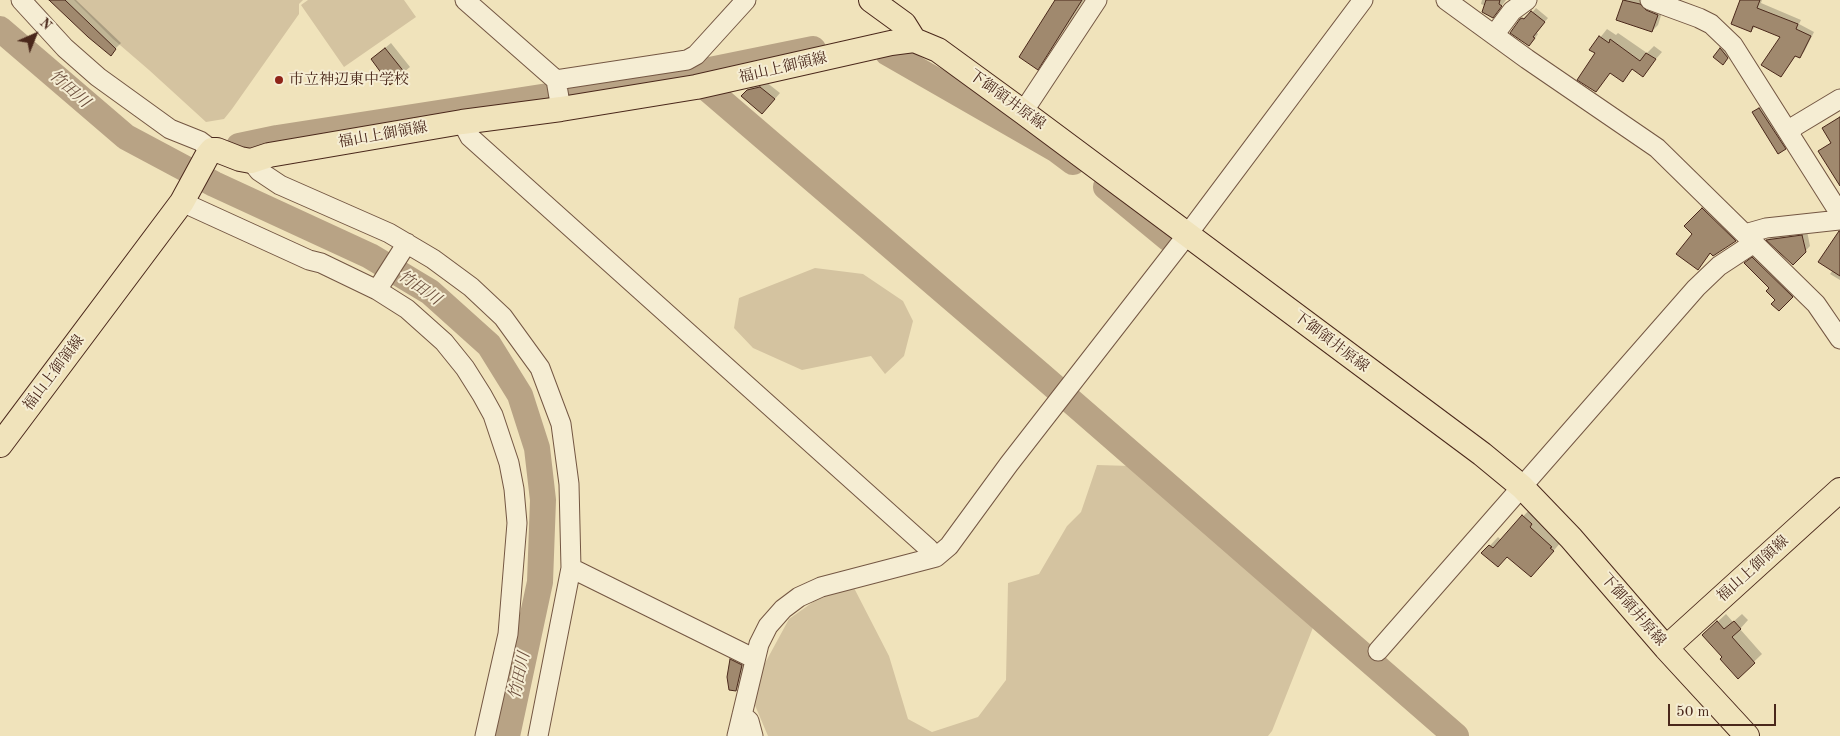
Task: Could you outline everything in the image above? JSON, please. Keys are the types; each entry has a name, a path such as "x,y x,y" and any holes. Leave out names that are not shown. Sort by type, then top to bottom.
{"main road":[{"path":"871,0 904,24 914,40"},
{"name":"福山上御領線","path":"251,161 269,155 560,105 707,85 891,43 914,40"},
{"name":"下御領井原線","path":"914,40 938,50 1023,112 1482,454 1522,487 1571,538 1666,648 1747,736"},
{"path":"210,153 217,150 251,161"},
{"name":"福山上御領線","path":"0,445 183,200 210,153"},
{"name":"福山上御領線","path":"1666,648 1840,490"}],"street":[{"path":"21,0 65,48 98,77 170,130 200,142 210,153"},
{"path":"465,0 556,81 560,105"},
{"path":"556,81 687,60 696,55 746,0"},
{"path":"1023,112 1097,0"},
{"path":"737,736 759,644 768,626 783,609 799,597 821,587 936,557 949,546 1057,402 1187,235 1363,0"},
{"path":"1446,0 1527,59 1645,139 1816,304 1840,339"},
{"path":"1494,34 1512,12 1526,0"},
{"path":"1650,0 1711,24 1733,45 1840,214"},
{"path":"1790,133 1795,126 1840,98"},
{"path":"462,122 470,137 936,557"},
{"path":"251,161 259,171 280,185 389,233 405,245 433,259 471,287 503,317 540,368 561,424 568,484 571,568 538,736"},
{"path":"183,200 309,260 321,263 379,288 407,309 444,342 465,368 493,414 509,463 514,489 517,523 508,634 485,736"},
{"path":"1378,651 1696,288 1719,266 1750,239 1766,228 1840,220"},
{"path":"379,288 405,245"},
{"path":"571,568 755,659"},
{"path":"742,715 749,721 753,736"}],"shaded area":[{"path":"74,0 303,0 299,4 299,14 232,109 224,119 206,122 113,39"},
{"path":"308,0 404,0 416,17 344,67 301,5"},
{"path":"815,268 863,274 903,301 913,321 904,356 885,374 871,356 802,370 753,348 734,328 739,298"},
{"path":"1097,465 1131,466 1314,625 1272,731 1268,736 768,736 754,703 764,665 789,619 823,595 853,586 889,656 908,719 932,732 978,717 1006,680 1008,583 1039,574 1067,526 1081,512"}],"building":[{"path":"49,0 65,0 116,49 111,56 88,37"},
{"path":"1055,0 1082,0 1038,70 1019,57"},
{"path":"1486,0 1500,0 1499,4 1502,6 1493,18 1482,12"},
{"path":"1623,0 1640,4 1646,10 1658,15 1652,32 1616,20"},
{"path":"1740,0 1760,0 1757,8 1798,24 1796,29 1811,36 1800,58 1795,56 1781,77 1761,65 1780,37 1753,26 1751,32 1731,24"},
{"path":"1531,11 1545,22 1533,37 1535,38 1529,46 1510,33 1520,19 1524,19"},
{"path":"1599,36 1609,43 1610,39 1640,61 1646,53 1656,59 1643,77 1632,69 1623,82 1610,73 1596,92 1577,80 1595,53 1589,50"},
{"path":"385,48 405,73 390,85 371,59"},
{"path":"1720,48 1728,58 1723,65 1713,57"},
{"path":"760,87 775,99 762,114 741,96 747,90"},
{"path":"1759,108 1786,149 1778,154 1752,112"},
{"path":"1840,117 1840,186 1818,151 1831,143 1822,128"},
{"path":"1702,208 1736,241 1713,256 1710,253 1698,270 1676,254 1692,234 1684,226"},
{"path":"1840,231 1840,276 1818,262"},
{"path":"1802,235 1806,252 1793,265 1766,240"},
{"path":"1752,257 1793,297 1779,311 1771,304 1775,300 1766,291 1769,288 1744,263"},
{"path":"1522,515 1532,524 1530,527 1554,551 1531,577 1507,557 1498,567 1481,553 1489,545 1493,548"},
{"path":"1717,621 1724,629 1734,621 1741,629 1732,637 1755,663 1738,679 1720,659 1722,657 1702,635"},
{"path":"730,659 742,665 736,691 729,690 727,677"}],"waterway":[{"name":"竹田川","path":"0,29 126,137 214,184 370,256 430,292 489,345 520,395 537,448 543,500 540,582 507,736"},
{"path":"239,146 277,138 690,74 813,49"},
{"path":"888,53 1057,150 1073,162"},
{"path":"690,74 1041,375 1456,736"},
{"path":"1106,187 1169,239"}],"place":[{"name":"市立神辺東中学校","path":"279,80"}]}
